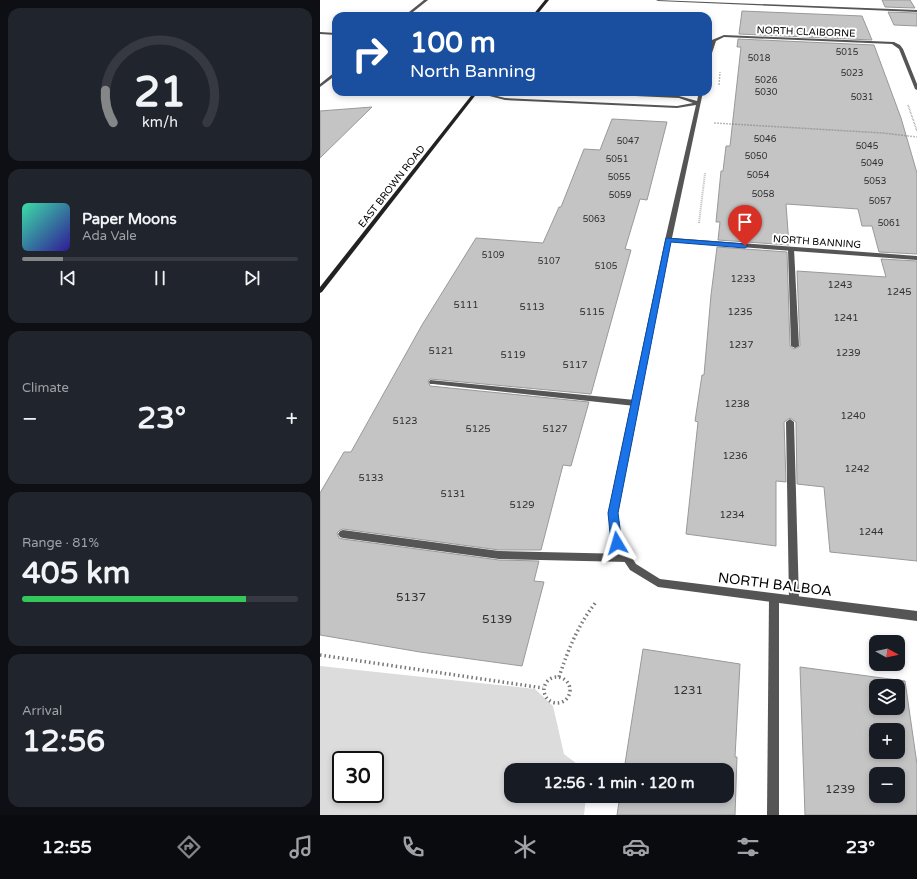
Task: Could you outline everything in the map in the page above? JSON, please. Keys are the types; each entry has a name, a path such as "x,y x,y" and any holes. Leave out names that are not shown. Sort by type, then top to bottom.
{"main road":[{"path":"537,12 547,0"},
{"name":"EAST BROWN ROAD","path":"320,291 474,96"}],"street":[{"path":"411,12 426,0"},
{"path":"658,0 844,6 917,11"},
{"path":"320,33 332,34"},
{"name":"NORTH CLAIBORNE","path":"712,44 718,38 736,36 892,43 899,46 901,49 917,89"},
{"path":"320,86 332,76"},
{"path":"494,96 512,100 677,107 698,103"},
{"path":"657,96 679,97 698,103"},
{"path":"627,558 617,543 613,513 668,240 700,96"},
{"name":"NORTH BANNING","path":"668,240 917,258"},
{"path":"791,249 795,346"},
{"path":"433,382 635,404"},
{"path":"790,422 794,600"},
{"path":"343,534 499,555 627,558"},
{"name":"NORTH BALBOA","path":"627,558 633,567 658,583 917,616"},
{"path":"773,815 774,598"}],"path":[{"path":"718,89 721,66"},
{"path":"906,101 917,131"},
{"path":"717,118 714,123 883,133 917,137"},
{"path":"702,227 698,222 706,169"},
{"path":"560,677 567,651 582,620 596,602"},
{"path":"320,655 543,688"},
{"path":"560,677 568,683 570,687 568,695 562,700 554,702 550,701 545,696 543,688 548,680 560,677"}],"shaded area":[{"path":"320,666 535,689 553,706 564,754 576,763 504,763 504,803 585,803 584,815 320,815"}],"building":[{"path":"882,0 910,0 915,8 885,7"},
{"path":"742,11 862,16 872,40 739,34"},
{"path":"888,12 917,13 917,26 894,25"},
{"path":"738,39 874,45 901,118 917,173 917,254 879,252 872,226 862,226 858,209 786,204 789,245 718,240 720,222 716,222 721,171 723,171 726,146 730,146 741,47 737,47"},
{"path":"372,107 320,158 320,111"},
{"path":"612,119 667,122 647,200 640,199 625,249 631,250 591,394 430,379 428,381 430,386 589,402 571,466 563,465 541,550 499,550 343,529 337,533 339,538 343,539 499,560 539,561 534,581 544,582 522,666 420,652 320,635 320,493 344,452 351,452 422,325 476,238 543,243 559,207 561,207 584,149 600,150"},
{"path":"717,247 787,252 790,346 794,349 800,346 797,271 886,277 881,259 917,261 917,561 830,552 824,487 797,484 796,422 790,418 784,422 786,482 776,481 776,546 686,534 698,422 695,421 702,375 704,375"},
{"path":"643,649 740,664 735,757 737,757 735,815 617,815 619,803 734,803 734,763 625,763"},
{"path":"800,667 890,679 869,679 869,715 905,715 905,681 917,764 917,815 805,815"}],"route":[{"path":"617,543 613,513 668,240 745,246"}]}
